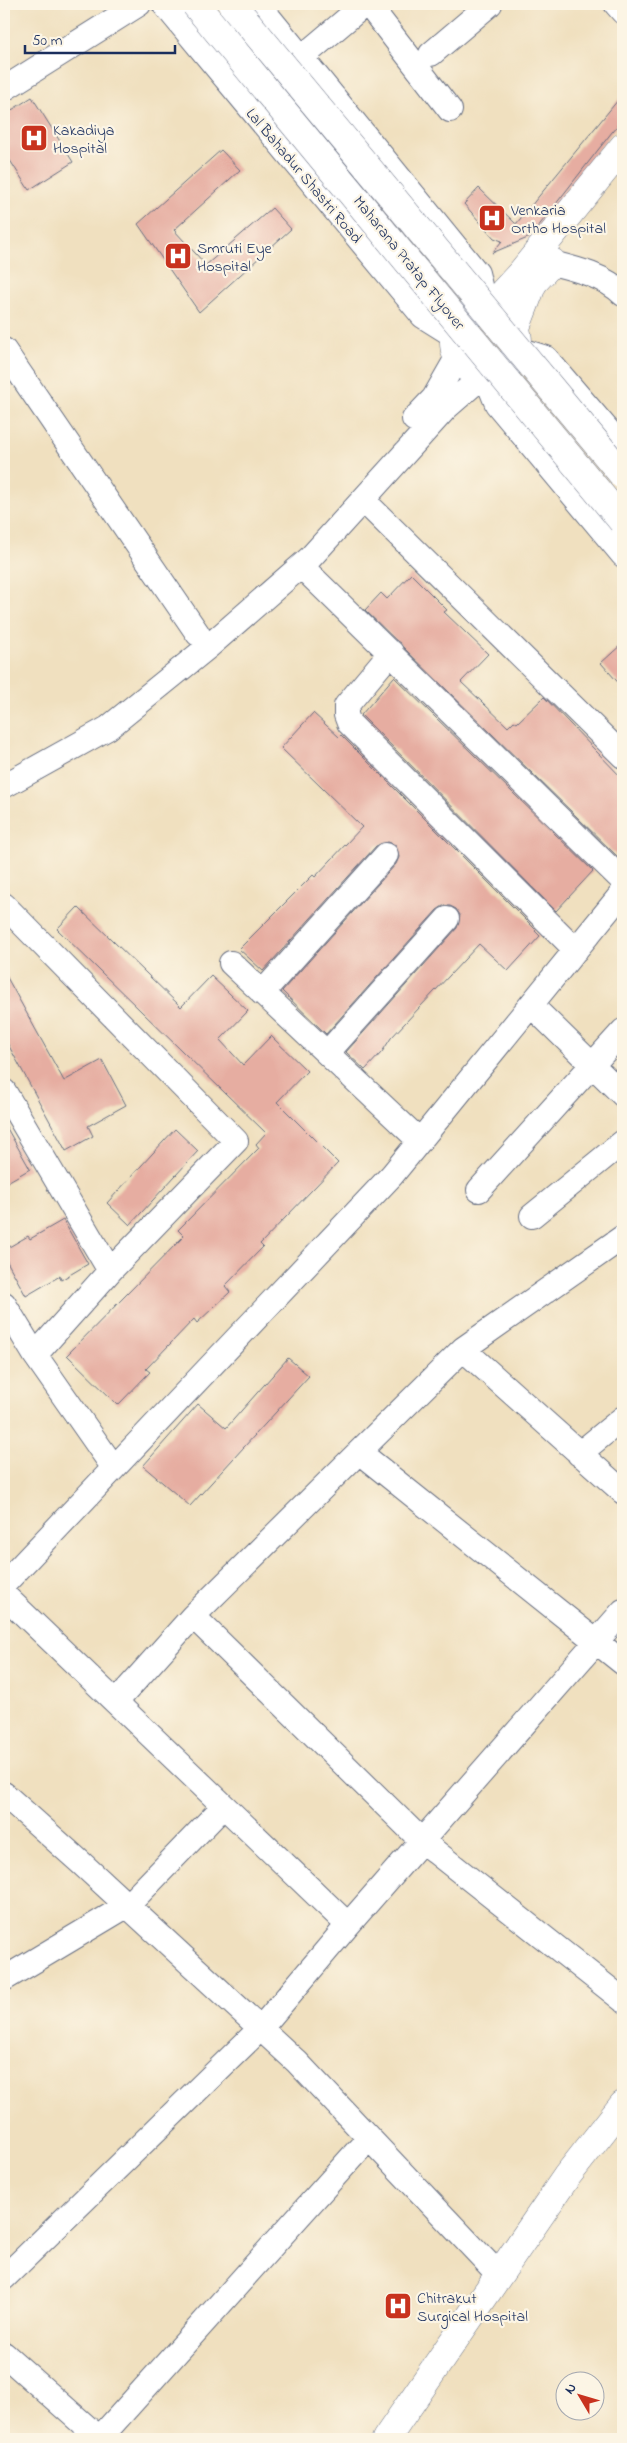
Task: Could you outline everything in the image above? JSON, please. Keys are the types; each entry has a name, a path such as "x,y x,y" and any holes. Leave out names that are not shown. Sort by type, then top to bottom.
{"main road":[{"name":"Maharana Pratap Flyover","path":"195,4 623,522"},
{"name":"Maharana Pratap Flyover","path":"232,4 623,475"},
{"path":"623,147 521,273 486,311 469,316 462,322 456,346 469,369 485,374 496,373 506,367 513,359 516,339 533,283 623,174"},
{"path":"486,311 503,316 516,339"},
{"path":"386,2439 567,2176 623,2105"},
{"path":"404,2439 531,2251 623,2135"}],"street":[{"path":"4,89 139,4"},
{"name":"Lal Bahadur Shastri Road","path":"164,4 423,316 456,346"},
{"path":"258,4 477,273 486,311"},
{"path":"301,58 367,4 450,110"},
{"path":"431,54 490,4"},
{"path":"616,4 623,12"},
{"path":"552,262 587,272 618,288 623,294"},
{"path":"516,339 546,358 623,448"},
{"path":"4,767 99,714 198,634 299,547 434,398 456,346"},
{"path":"4,350 198,634"},
{"path":"4,786 108,728 208,647 301,566 446,408 485,374 497,404 623,555"},
{"path":"362,500 623,756"},
{"path":"301,566 623,881"},
{"path":"391,652 346,706 349,724 576,950"},
{"path":"262,993 386,855"},
{"path":"4,1584 392,1175 623,892"},
{"path":"4,905 236,1141 110,1271 35,1355"},
{"path":"328,1052 446,919"},
{"path":"231,963 328,1052 420,1141"},
{"path":"531,1005 623,1095"},
{"path":"478,1190 623,1031"},
{"path":"4,1091 110,1271"},
{"path":"532,1216 623,1142"},
{"path":"116,1702 193,1616 463,1350 623,1237"},
{"path":"4,1304 35,1355 114,1468"},
{"path":"463,1350 623,1492"},
{"path":"579,1454 623,1418"},
{"path":"360,1452 623,1663"},
{"path":"4,1595 348,1924"},
{"path":"4,2278 260,2028 348,1924 623,1611"},
{"path":"193,1616 422,1842 623,2000"},
{"path":"4,1794 128,1905 297,2062 498,2274"},
{"path":"4,1979 128,1905 224,1806"},
{"path":"4,2354 99,2439 369,2138"}],"building":[{"path":"623,94 623,118 530,237 492,253 502,241 494,238 464,204 479,188 516,224"},
{"path":"32,97 73,162 29,190 4,151 4,115"},
{"path":"221,150 240,170 174,230 206,265 272,208 291,229 199,312 138,224"},
{"path":"411,574 447,610 444,612 488,654 461,682 508,727 514,721 517,723 544,697 623,779 623,854 619,858 365,610 381,593 387,599"},
{"path":"623,643 623,688 601,663"},
{"path":"394,677 593,871 556,911 361,715"},
{"path":"313,713 339,737 341,735 540,936 508,971 479,944 391,1038 382,1052 365,1070 346,1052 457,928 460,915 456,909 450,906 443,906 437,910 326,1034 282,991 396,864 399,857 396,845 388,842 376,846 263,971 239,949 313,875 315,877 362,827 281,748"},
{"path":"78,907 181,1007 211,976 248,1011 220,1040 243,1065 271,1036 307,1071 277,1102 338,1163 260,1244 263,1247 225,1286 230,1292 197,1323 194,1319 146,1369 150,1372 118,1405 67,1355 184,1236 178,1230 259,1148 256,1144 266,1133 57,929"},
{"path":"4,972 64,1081 102,1060 126,1105 88,1126 93,1136 66,1151 4,1037"},
{"path":"4,1123 30,1169 4,1184"},
{"path":"175,1129 198,1151 130,1225 107,1203"},
{"path":"63,1220 88,1264 61,1280 60,1276 26,1296 4,1256 4,1250 28,1236 30,1239"},
{"path":"288,1358 309,1376 190,1506 143,1466 198,1404 226,1428"}],"place":[{"name":"Kakadiya Hospital","path":"34,138"},
{"name":"Venkaria Ortho Hospital","path":"492,218"},
{"name":"Smruti Eye Hospital","path":"178,256"},
{"name":"Chitrakut Surgical Hospital","path":"398,2306"}]}
